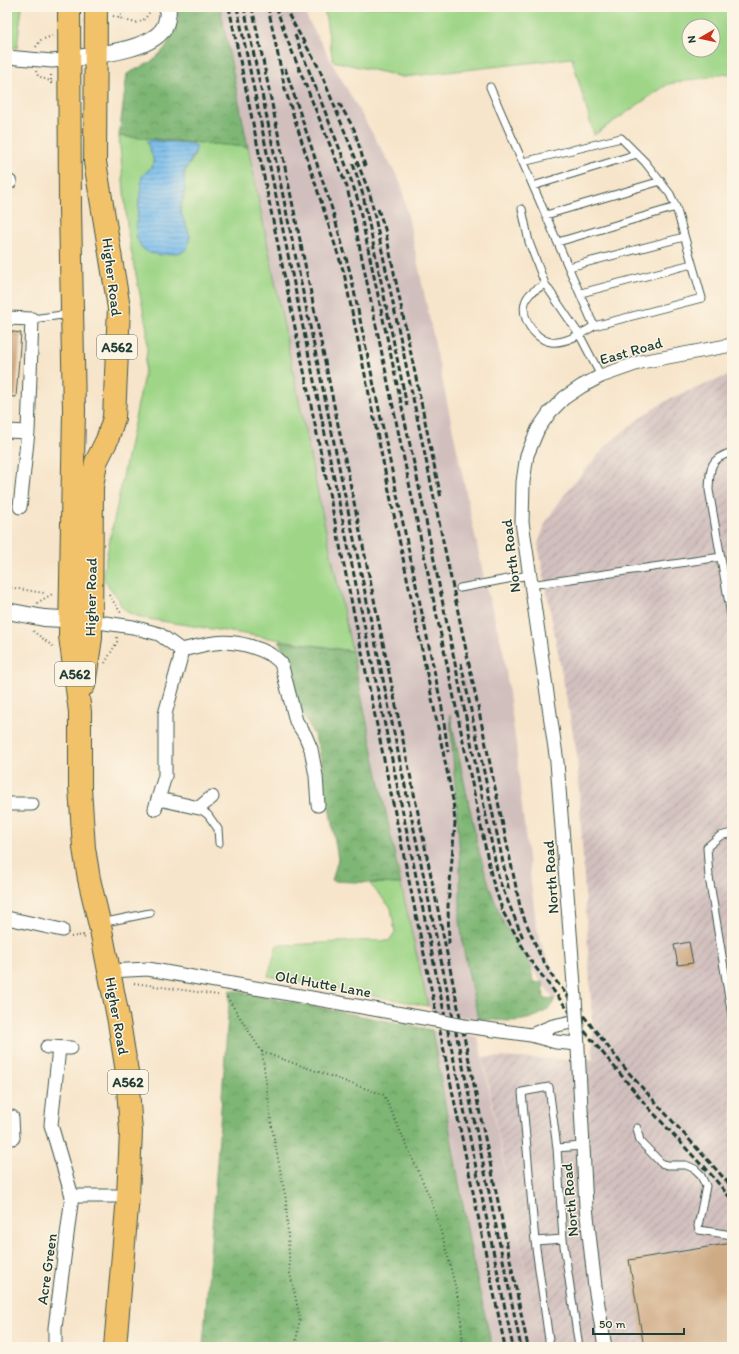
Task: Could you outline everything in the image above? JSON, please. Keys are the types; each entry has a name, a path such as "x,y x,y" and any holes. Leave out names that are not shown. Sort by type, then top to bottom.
{"highway":[{"name":"Higher Road","path":"69,7 74,410 70,636 80,712 80,788 83,842 89,879 110,976 127,1072 130,1101 131,1132 128,1196 115,1347"},
{"name":"Higher Road","path":"80,712 91,638 92,487 96,462 107,440 114,418 119,308 96,162 96,55 105,12"}],"street":[{"path":"7,57 52,61 126,49 153,39 164,28 167,20 168,7"},
{"path":"7,318 32,319 28,432 20,507"},
{"name":"East Road","path":"550,412 564,398 601,376 641,362 732,345"},
{"name":"North Road","path":"550,412 532,442 524,468 522,502 530,580 557,762 575,998 575,1023 578,1044 582,1146 588,1230 604,1347"},
{"path":"7,430 28,432"},
{"path":"13,612 133,627 159,634 181,650 223,642 260,649 276,658 281,663 296,721 305,735 311,749 316,776 318,805"},
{"path":"181,650 180,660 165,714 165,776 157,804 199,808 212,797"},
{"path":"7,804 32,804"},
{"path":"7,918 62,930"},
{"name":"Old Hutte Lane","path":"110,976 148,968 465,1026 531,1035 556,1042 578,1044"},
{"path":"531,1035 553,1026 575,1023"},
{"name":"Acre Green","path":"55,1347 55,1328 72,1196 51,1125 59,1048"},
{"path":"72,1196 128,1196"}],"lane":[{"path":"490,87 594,326"},
{"path":"523,162 618,138 638,154 666,187 676,206 702,298 594,326 561,342 551,342 543,339 528,326 525,306 530,294 546,284"},
{"path":"533,186 638,154"},
{"path":"546,215 661,181"},
{"path":"558,242 676,206"},
{"path":"522,209 529,242 546,284 579,334 601,376"},
{"path":"569,267 684,237"},
{"path":"581,294 692,264"},
{"path":"32,319 72,314"},
{"path":"732,452 719,456 710,469 709,490 732,621"},
{"path":"460,588 721,557"},
{"path":"199,808 208,815 218,829 219,843"},
{"path":"732,833 720,836 707,847 709,878 732,1016"},
{"path":"99,924 150,913"},
{"path":"550,1347 535,1241 522,1092 550,1087 557,1148 563,1239 579,1347"},
{"path":"637,1128 640,1141 661,1163 667,1165 686,1165 696,1169 700,1174 706,1186 698,1226 699,1230 732,1235"},
{"path":"557,1148 582,1146"},
{"path":"535,1241 563,1239"}],"path":[{"path":"118,18 128,7"},
{"path":"105,12 132,24 142,21 148,16 152,7"},
{"path":"7,587 44,593"},
{"path":"13,612 32,630 57,650"},
{"path":"110,976 228,997 262,1052 272,1128 286,1200 290,1272 300,1318 295,1347"},
{"path":"262,1052 384,1096 431,1200 445,1246 460,1306 463,1347"}],"shaded area":[{"path":"220,7 305,7 307,18 401,183 485,583 503,650 516,744 536,924 543,949 555,973 556,1001 519,952 504,924 492,894 479,852 460,856 460,921 464,952 478,1019 434,1013 428,1006 312,466"},
{"path":"732,374 732,1347 541,1347 483,1057 593,1060 592,1018 577,755 538,544 545,524 553,511 571,486 609,443 642,416 671,398"},
{"path":"432,1030 478,1037 541,1347 492,1347 472,1256"}],"green space":[{"path":"7,7 22,7 17,48 7,47"},
{"path":"178,7 220,7 248,147 119,136 127,74 154,60 167,46 178,22"},
{"path":"324,7 732,7 732,73 668,84 594,135 572,58 403,77 333,61"},
{"path":"119,136 248,147 312,466 352,651 142,618 127,612 121,606 118,598 106,583 103,573 144,375 147,350 147,329 128,235","holes":["150,140 193,144 196,146 195,155 184,173 185,190 180,210 190,236 187,249 182,252 137,238 137,215 141,186 145,174 153,164"]},
{"path":"279,641 352,651 401,884 332,881 338,859 319,749 314,735 301,711 289,665"},
{"path":"450,715 479,852 492,894 504,924 531,966 533,983 543,982 544,999 554,998 553,1003 548,1009 532,1018 514,1021 478,1019 464,952 460,921 460,856"},
{"path":"369,883 401,884 428,1006 268,976 277,945 389,941 395,932 391,908"},
{"path":"230,990 432,1030 472,1256 492,1347 314,1347 285,1342 283,1347 203,1347"}],"water":[{"path":"147,141 193,144 197,148 184,173 185,190 180,210 190,236 187,249 182,252 160,255 149,253 141,247 137,238 136,229 142,176 152,167 154,161"}],"building":[{"path":"7,331 21,333 16,397 7,396"},
{"path":"689,942 693,963 678,965 674,945"},
{"path":"732,1243 732,1347 644,1347 629,1260"}],"railway":[{"path":"229,7 505,1347"},
{"path":"237,7 513,1347"},
{"path":"244,7 521,1347"},
{"path":"252,7 528,1347"},
{"path":"268,7 285,89 344,273 453,800 455,823 448,906 449,944"},
{"path":"276,7 287,39 347,187 492,879 503,912 530,960 582,1028 646,1105 707,1171"},
{"path":"284,7 319,68 370,194 521,911 540,955 552,976 628,1072 732,1187"},
{"path":"295,35 357,197 422,501 499,880 523,938"},
{"path":"285,68 332,209 350,272 442,708 448,752"},
{"path":"339,103 354,129 366,169"},
{"path":"353,164 363,195 407,406"},
{"path":"378,209 385,229 441,498"},
{"path":"461,663 509,891"},
{"path":"704,1166 732,1200"}]}
